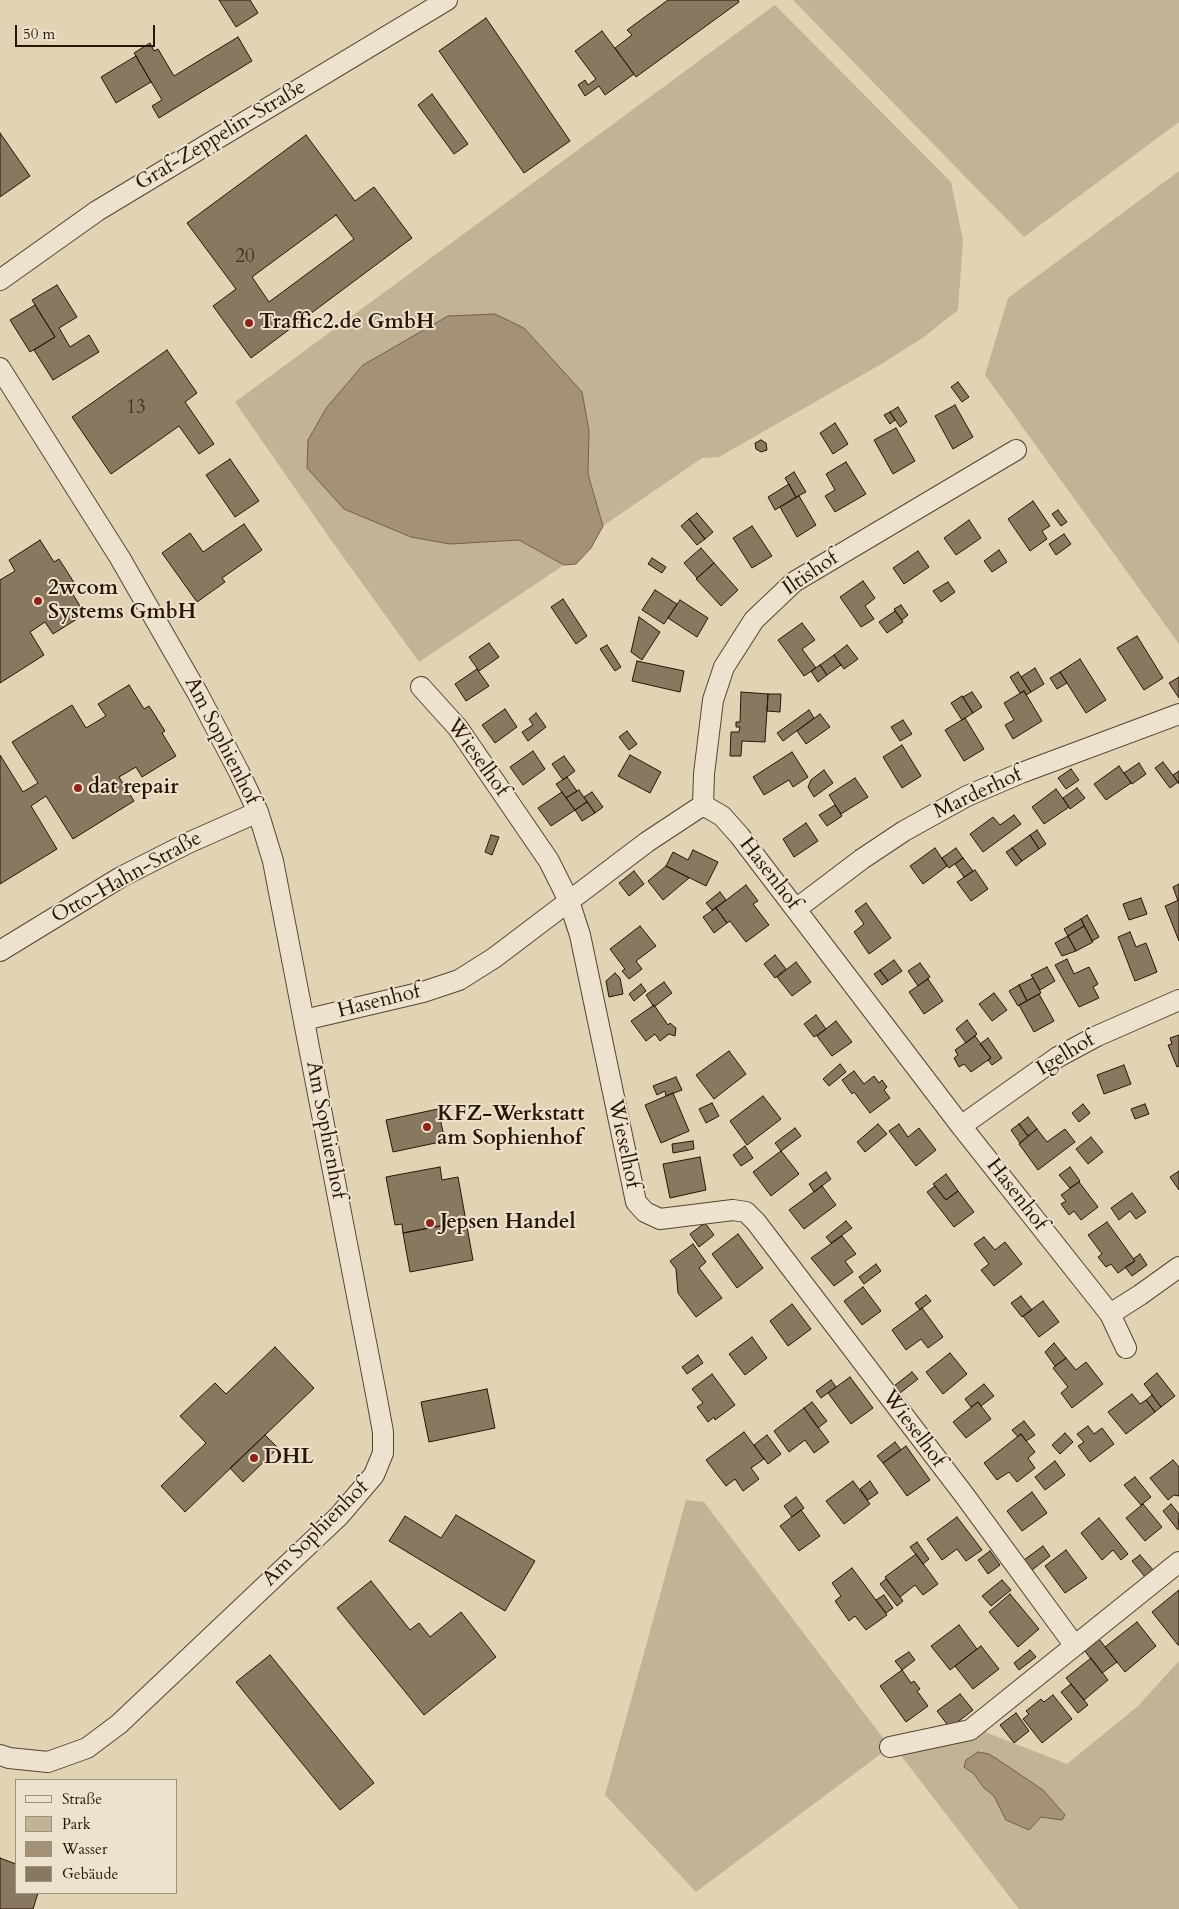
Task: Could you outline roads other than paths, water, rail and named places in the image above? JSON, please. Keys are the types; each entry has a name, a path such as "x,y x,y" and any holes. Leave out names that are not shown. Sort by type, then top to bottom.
{"street":[{"name":"Graf-Zeppelin-Straße","path":"0,280 97,211 447,0"},
{"name":"Am Sophienhof","path":"0,368 120,558 198,694 258,812 273,861 383,1432 383,1453 374,1475 339,1516 119,1724 87,1748 48,1762 9,1758 0,1755"},
{"name":"Iltishof","path":"704,805 704,774 713,700 724,667 754,620 794,582 1016,450"},
{"name":"Wieselhof","path":"421,687 458,728 549,861 569,901 580,935 636,1202 645,1212 660,1219 733,1210 746,1212 756,1222 965,1496 1075,1646"},
{"name":"Marderhof","path":"796,909 904,831 967,796 1021,773 1179,714"},
{"name":"Hasenhof","path":"304,1020 423,992 459,980 494,958 666,828 704,805 722,816 739,835 961,1126 1110,1314 1126,1348"},
{"name":"Otto-Hahn-Straße","path":"0,951 121,877 188,843 258,812"},
{"name":"Igelhof","path":"961,1126 1058,1057 1096,1036 1179,1000"},
{"path":"1110,1314 1140,1296 1179,1266"},
{"path":"890,1747 970,1730 1179,1562"}],"water":[{"path":"495,314 524,328 582,392 589,431 588,474 603,526 591,548 576,564 564,565 519,540 450,544 411,537 344,509 307,468 308,440 327,407 363,365 448,316"},
{"path":"978,1752 989,1754 1043,1790 1065,1815 1062,1820 1041,1817 1029,1830 1006,1820 994,1796 984,1788 974,1774 964,1767 966,1760"}],"place":[{"name":"Traffic2.de GmbH","path":"249,323"},
{"name":"2wcom Systems GmbH","path":"38,601"},
{"name":"dat repair","path":"78,788"},
{"name":"KFZ-Werkstatt am Sophienhof","path":"427,1127"},
{"name":"Jepsen Handel","path":"430,1223"},
{"name":"DHL","path":"254,1458"}]}
